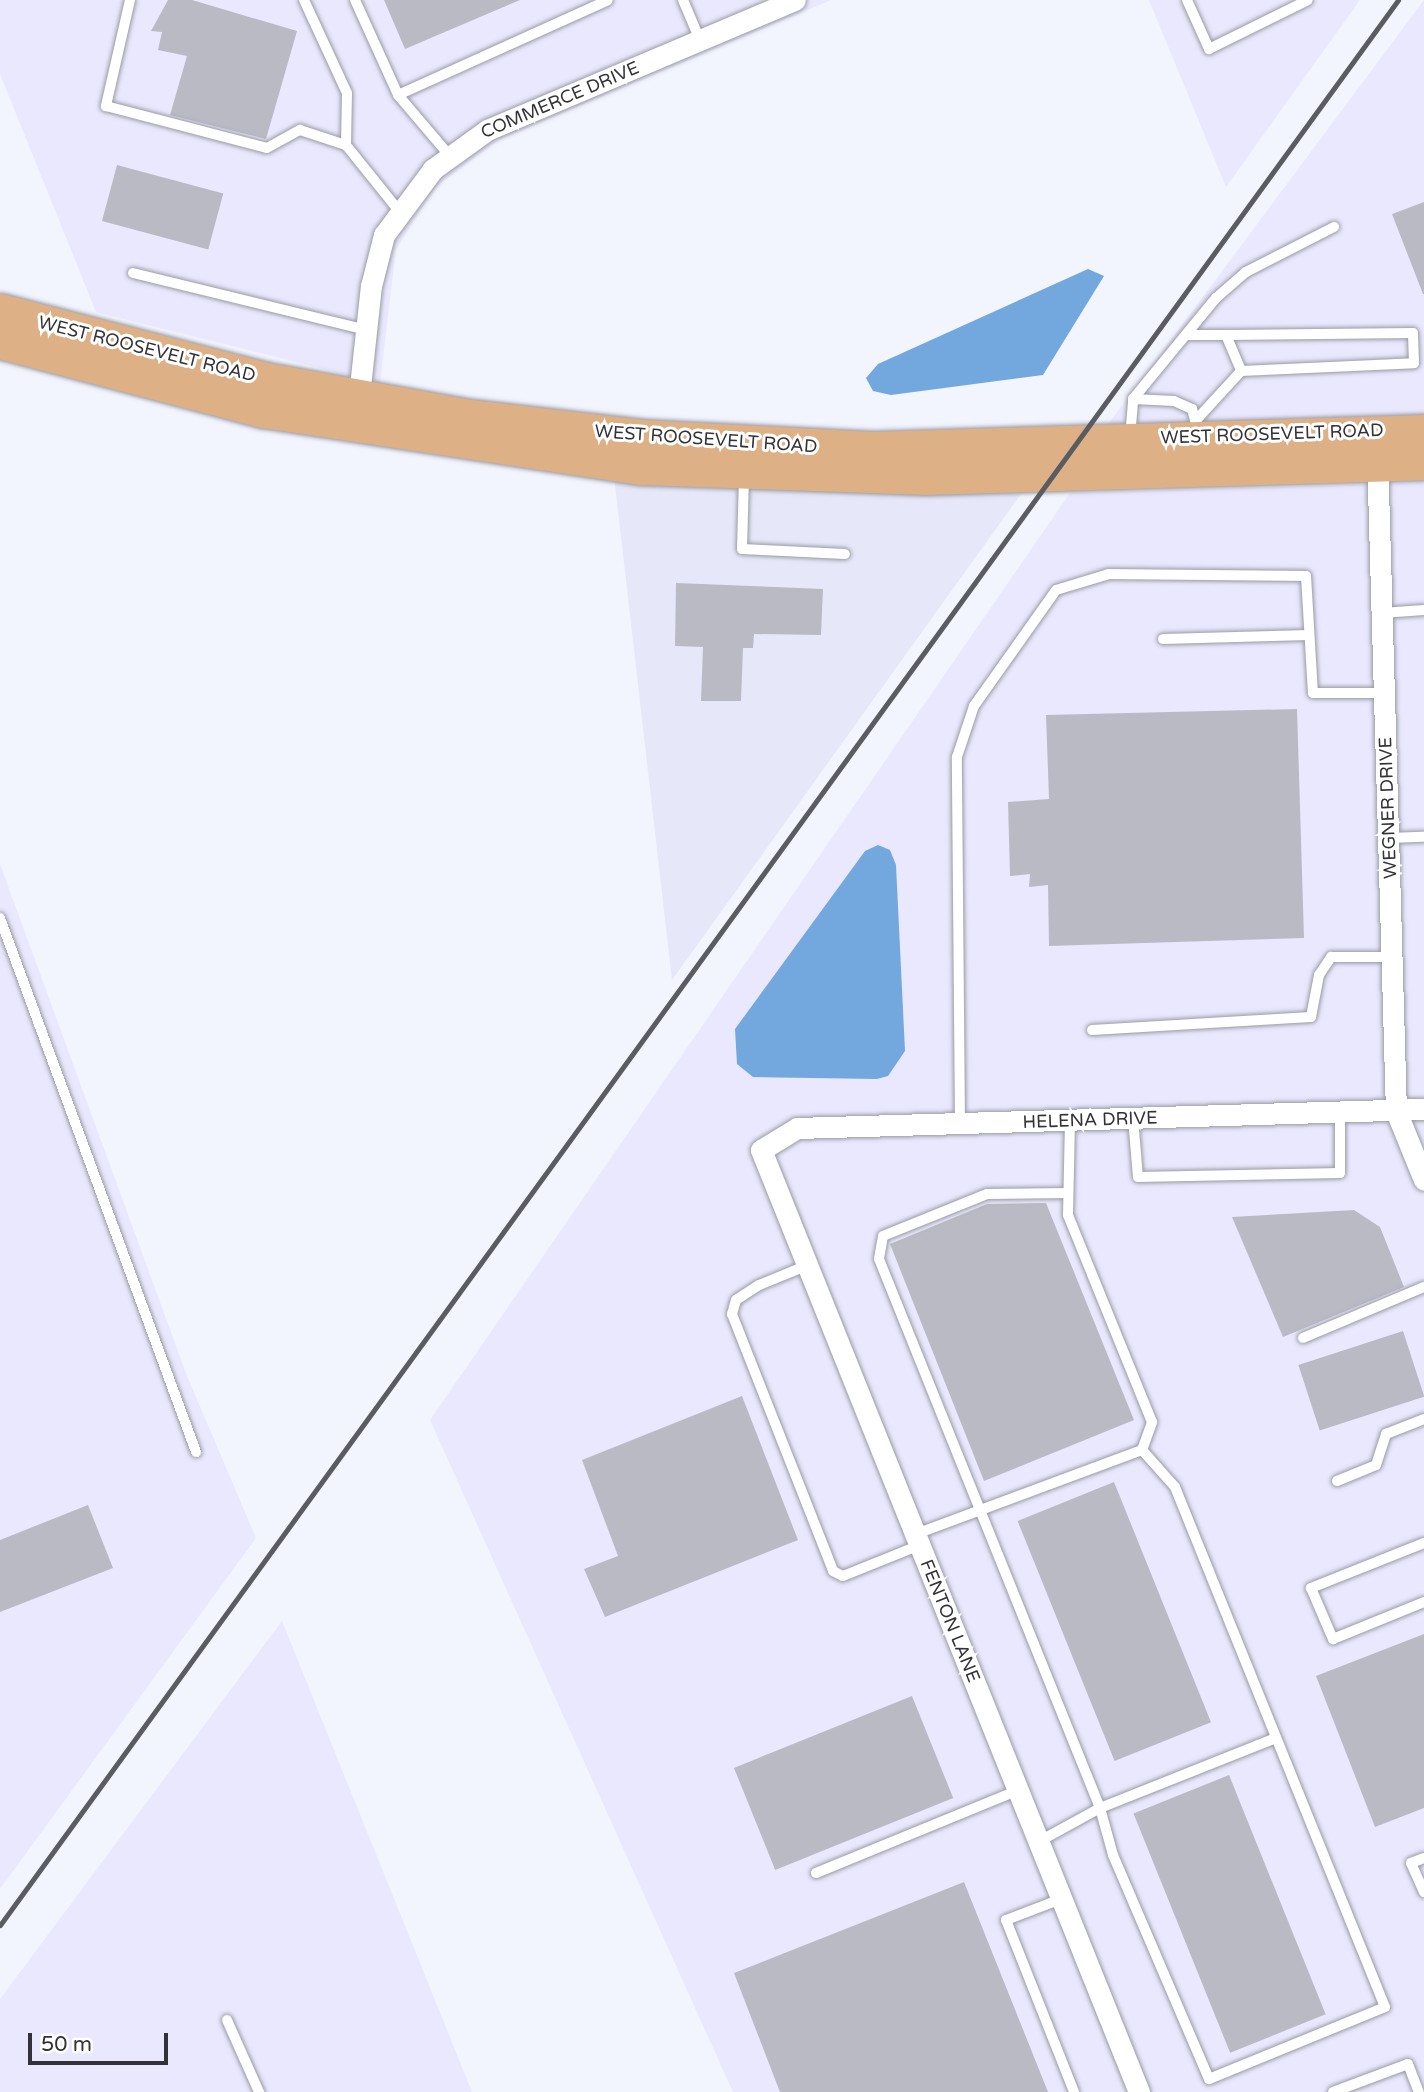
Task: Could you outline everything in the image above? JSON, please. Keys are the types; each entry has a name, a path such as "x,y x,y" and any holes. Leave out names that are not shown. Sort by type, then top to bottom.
{"main road":[{"name":"WEST ROOSEVELT ROAD","path":"0,310 357,412 570,460 744,475 1052,476 1377,446 1424,431"},
{"name":"WEST ROOSEVELT ROAD","path":"0,342 196,395 357,412 745,443 886,448 1129,439 1198,426 1377,446 1424,463"}],"street":[{"name":"COMMERCE DRIVE","path":"357,412 366,330 384,235 399,211 449,155 487,130 795,0"},
{"name":"WEGNER DRIVE","path":"1377,446 1396,1111 1424,1180"},
{"name":"HELENA DRIVE","path":"761,1150 797,1128 1424,1110"},
{"name":"FENTON LANE","path":"761,1150 1139,2092"}],"lane":[{"path":"130,0 106,106 267,148 300,130 346,145 399,211"},
{"path":"304,0 346,93 346,145"},
{"path":"355,0 398,95 449,155"},
{"path":"398,95 608,0"},
{"path":"683,0 700,40"},
{"path":"1186,0 1209,49 1308,0"},
{"path":"1129,439 1133,399 1186,335 1246,272 1334,227"},
{"path":"133,273 366,330"},
{"path":"1186,335 1413,333 1414,363 1241,370"},
{"path":"1226,335 1241,370"},
{"path":"1133,399 1174,401 1198,426 1241,370"},
{"path":"744,475 741,549 845,554"},
{"path":"960,1124 957,757 974,705 1056,590 1108,574 1306,576 1313,693 1384,693"},
{"path":"1382,612 1424,610"},
{"path":"1163,639 1309,635"},
{"path":"1388,838 1424,836"},
{"path":"0,918 196,1452"},
{"path":"1092,1030 1311,1017 1319,975 1331,957 1392,957"},
{"path":"1133,1118 1138,1177 1340,1173 1340,1112"},
{"path":"808,1265 759,1285 736,1300 732,1314 833,1571 843,1576 980,1511 1142,1450 1152,1422 1068,1215 1070,1120"},
{"path":"1069,1193 987,1194 883,1236 879,1259 1100,1808 1113,1855 1209,2079 1385,2007 1175,1487 1142,1450"},
{"path":"1303,1338 1424,1287"},
{"path":"1337,1481 1376,1465 1386,1434 1424,1419"},
{"path":"1424,1543 1311,1588 1333,1639 1424,1601"},
{"path":"1038,1842 1100,1808 1276,1738"},
{"path":"816,1873 1018,1790"},
{"path":"1424,1858 1411,1863 1424,1892"},
{"path":"1062,1899 1006,1920 1073,2092"},
{"path":"228,2020 259,2092"},
{"path":"1333,2092 1408,2064 1419,2092"}],"shaded area":[{"path":"0,0 831,0 499,140 436,187 396,249 380,383 96,312 0,74"},
{"path":"1149,0 1360,0 1226,187"},
{"path":"1424,0 1424,419 1103,431"},
{"path":"614,476 1021,494 672,980"},
{"path":"1424,483 1424,2092 733,2092 430,1420 1070,493"},
{"path":"0,864 187,1376 256,1538 0,1889"},
{"path":"282,1621 472,2092 0,2092 0,1999"}],"water":[{"path":"1088,269 1104,276 1043,375 891,395 873,391 866,378 878,364"},
{"path":"878,845 890,850 896,865 905,1051 888,1076 877,1079 753,1077 737,1064 735,1029 865,851"}],"building":[{"path":"168,0 192,0 297,31 266,139 170,115 187,56 158,50 162,32 151,31"},
{"path":"384,0 520,0 405,49"},
{"path":"117,165 223,193 208,249 102,221"},
{"path":"1424,202 1424,294 1423,294 1392,214"},
{"path":"676,583 823,589 821,635 754,634 753,648 743,648 741,701 701,701 703,647 675,646"},
{"path":"1297,709 1304,938 1049,946 1048,885 1029,887 1030,874 1010,876 1008,802 1049,799 1046,715"},
{"path":"1046,1203 1134,1420 984,1481 890,1244 987,1204"},
{"path":"1354,1210 1380,1227 1404,1287 1283,1337 1232,1217"},
{"path":"1403,1331 1424,1397 1320,1431 1298,1365"},
{"path":"742,1396 798,1540 605,1617 584,1569 618,1556 582,1460"},
{"path":"1114,1482 1211,1722 1115,1761 1018,1521"},
{"path":"88,1505 113,1568 0,1612 0,1540"},
{"path":"1424,1634 1424,1808 1375,1827 1316,1676"},
{"path":"912,1696 953,1798 775,1870 734,1768"},
{"path":"1229,1775 1326,2014 1230,2053 1134,1814"},
{"path":"964,1882 1048,2092 780,2092 734,1973"}],"railway":[{"path":"0,1925 1398,0"}]}
